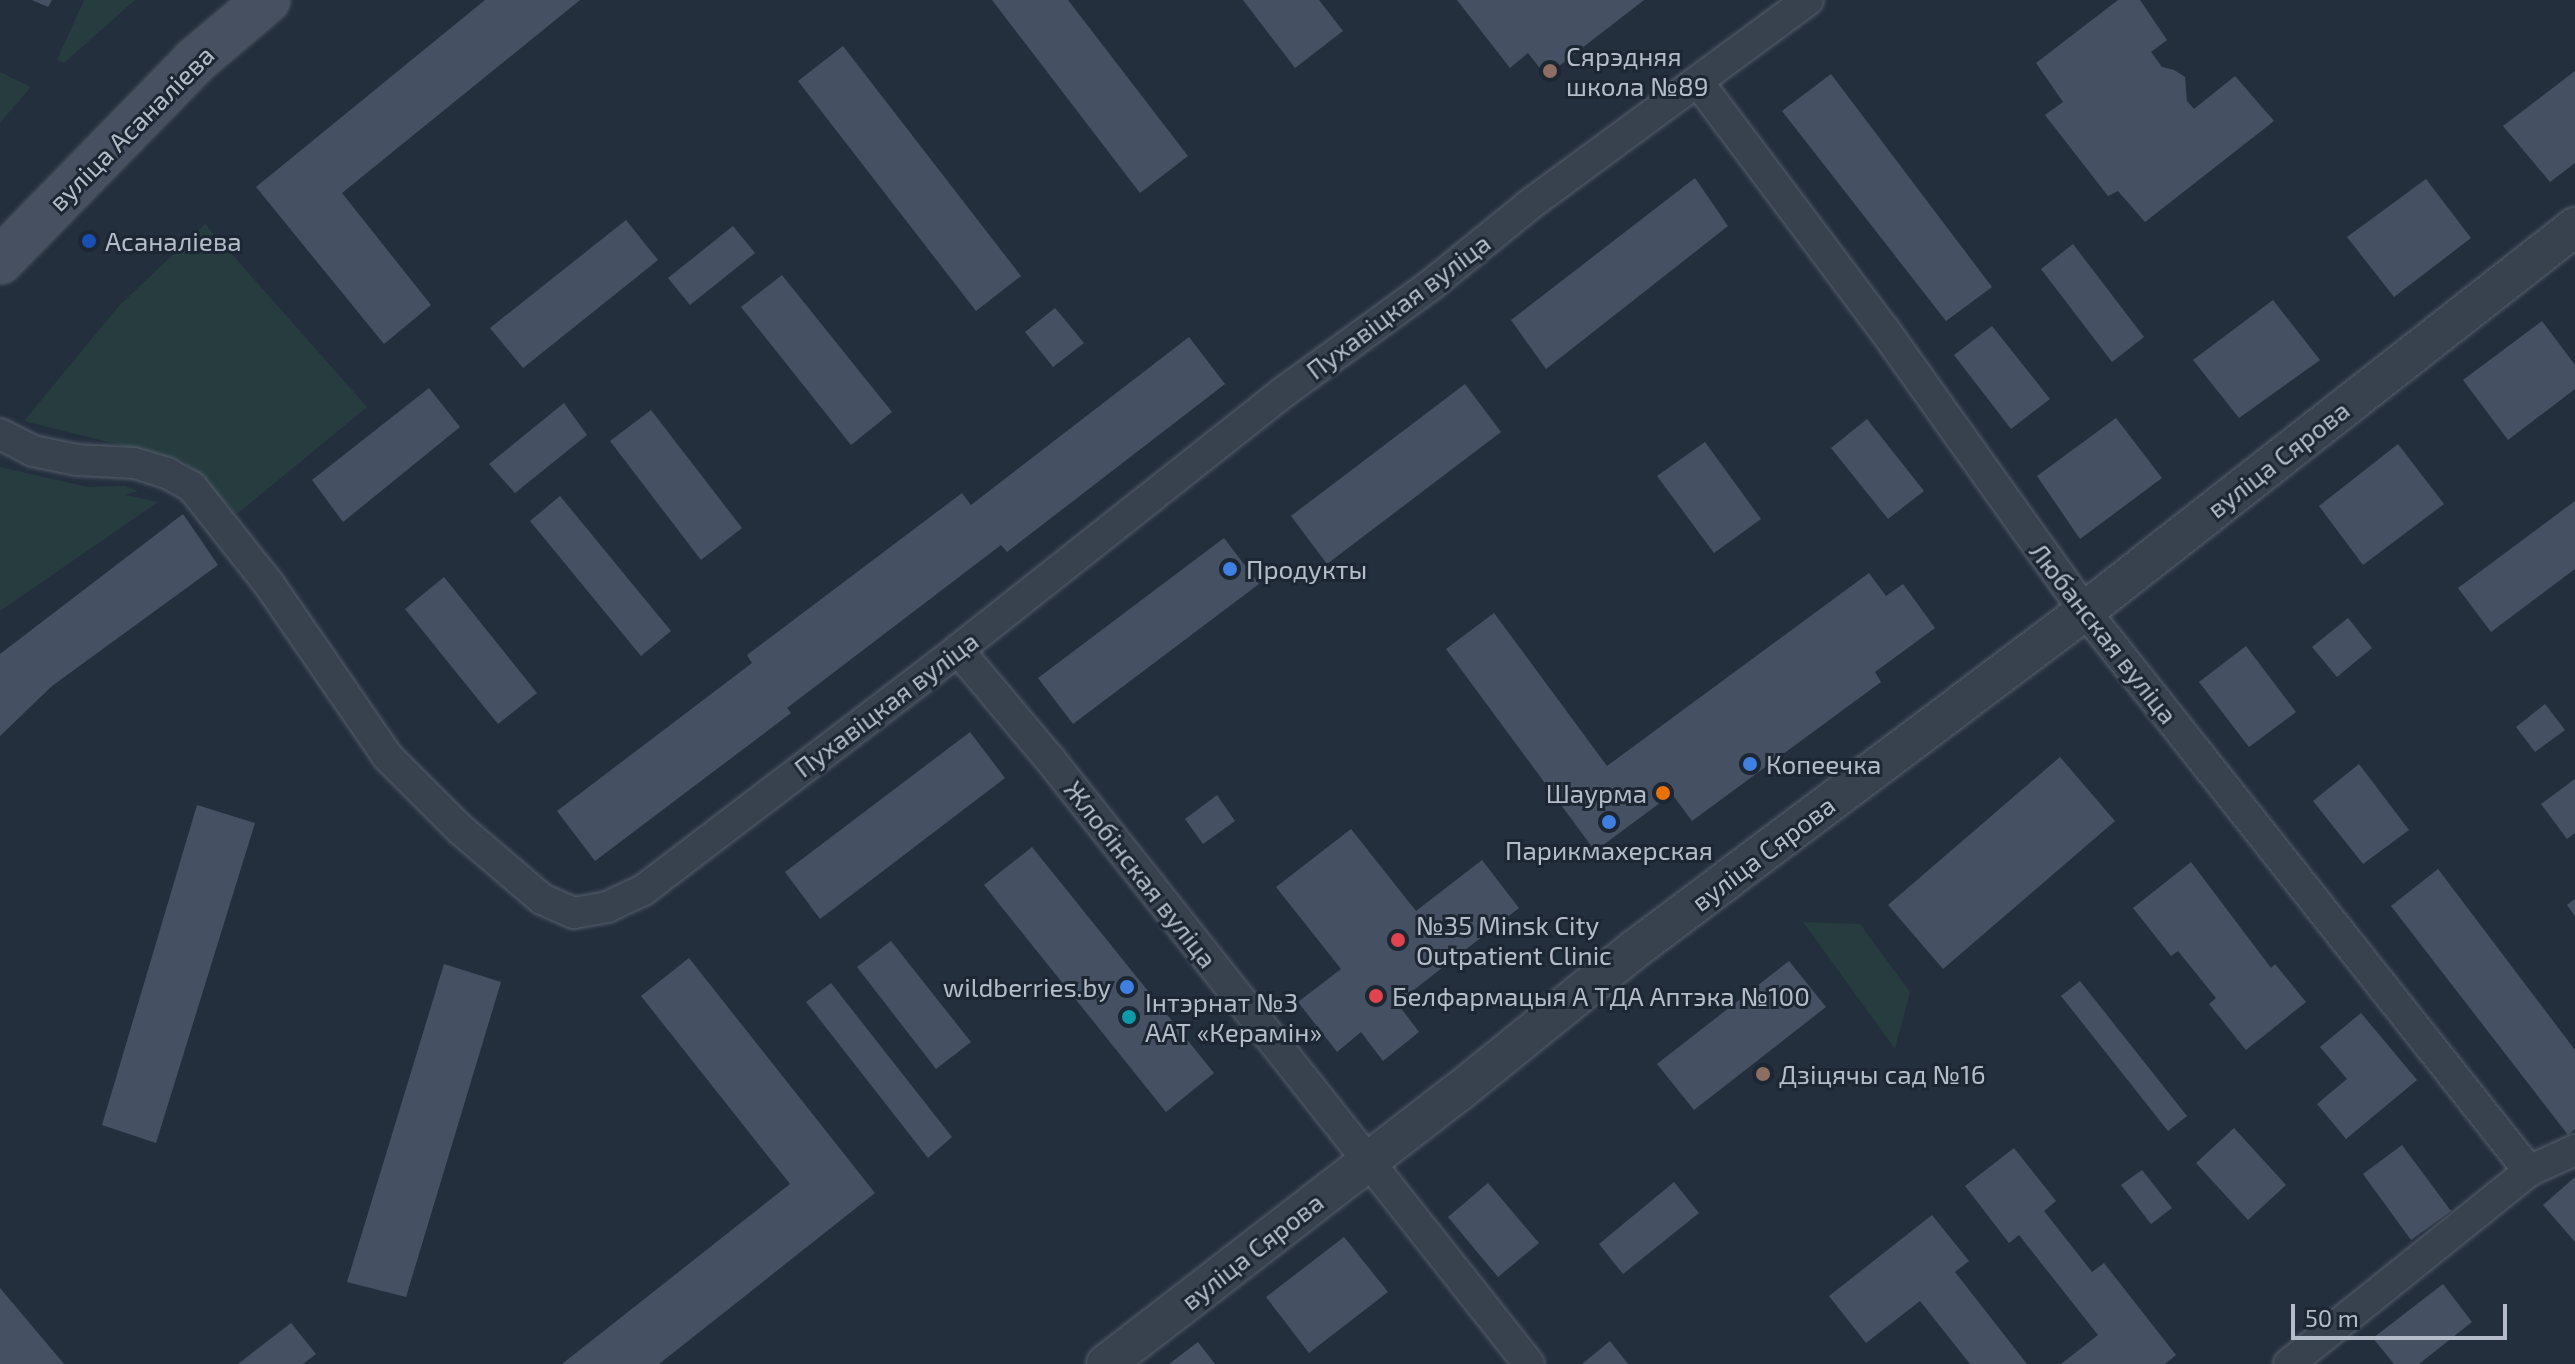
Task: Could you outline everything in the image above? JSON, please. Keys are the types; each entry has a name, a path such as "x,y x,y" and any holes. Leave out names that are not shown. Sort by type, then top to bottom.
{"main road":[{"name":"вуліца Асаналіева","path":"0,261 196,60 267,0"}],"street":[{"name":"Пухавіцкая вуліца","path":"0,434 33,451 77,460 134,463 167,473 192,487 269,584 387,756 460,829 534,892 574,913 607,907 642,891 958,650 1285,391 1808,0"},
{"name":"Любанская вуліца","path":"1698,82 1885,331 2085,611 2529,1171"},
{"name":"вуліца Сярова","path":"1106,1364 1367,1163 1635,949 2085,611 2575,227"},
{"name":"Жлобінская вуліца","path":"958,650 1049,758 1529,1364"},
{"path":"2289,1364 2529,1171 2575,1150"}],"green space":[{"path":"84,0 135,0 64,63 57,60"},
{"path":"0,72 31,87 0,123"},
{"path":"205,224 367,407 237,514 184,461 24,421 118,307"},
{"path":"0,467 88,487 125,486 138,491 125,495 158,502 0,611"},
{"path":"1803,922 1860,924 1910,992 1895,1049"}],"building":[{"path":"32,0 52,0 48,7"},
{"path":"485,0 580,0 342,193 431,305 384,344 256,187"},
{"path":"992,0 1068,0 1188,156 1140,193"},
{"path":"1243,0 1319,0 1343,31 1295,68"},
{"path":"1457,0 1644,0 1546,76 1528,53 1510,68"},
{"path":"2118,0 2140,0 2167,40 2151,52 2162,67 2185,77 2187,101 2194,109 2235,76 2274,121 2145,222 2118,191 2108,196 2045,115 2063,102 2036,63"},
{"path":"843,46 1021,276 976,311 798,81"},
{"path":"2575,71 2575,163 2550,182 2503,126"},
{"path":"1831,74 1992,287 1946,321 1782,111"},
{"path":"1695,178 1728,226 1546,369 1511,320"},
{"path":"2426,179 2471,238 2394,297 2347,237"},
{"path":"626,220 658,260 523,368 490,328"},
{"path":"733,226 755,253 690,305 668,278"},
{"path":"2073,244 2144,337 2112,362 2041,269"},
{"path":"782,275 892,412 851,445 741,307"},
{"path":"2273,300 2320,360 2239,418 2193,360"},
{"path":"1055,308 1084,343 1053,367 1025,332"},
{"path":"2542,321 2575,365 2575,389 2508,440 2463,380"},
{"path":"1992,326 2050,399 2011,429 1954,355"},
{"path":"1189,337 1225,384 1007,552 1001,545 787,708 791,713 595,861 557,811 752,663 747,655 962,493 971,505"},
{"path":"1465,384 1501,432 1327,564 1291,516"},
{"path":"429,388 460,427 343,522 312,480"},
{"path":"564,403 587,435 515,493 489,464"},
{"path":"651,410 742,528 701,560 610,441"},
{"path":"2116,418 2162,478 2080,539 2037,476"},
{"path":"1867,419 1924,491 1888,519 1831,448"},
{"path":"1705,442 1761,519 1714,553 1657,476"},
{"path":"2398,444 2444,504 2363,565 2319,506"},
{"path":"560,496 671,631 641,656 530,521"},
{"path":"2575,501 2575,569 2491,632 2458,588"},
{"path":"183,514 218,565 52,686 0,736 0,654"},
{"path":"1224,538 1259,584 1073,724 1038,678"},
{"path":"1869,573 1886,596 1903,584 1935,628 1875,672 1881,682 1692,821 1672,794 1595,851 1446,649 1494,613 1607,766"},
{"path":"444,577 537,693 498,724 405,609"},
{"path":"2348,618 2372,648 2337,677 2312,647"},
{"path":"2246,646 2296,712 2249,747 2199,682"},
{"path":"2545,704 2565,730 2535,752 2516,727"},
{"path":"970,732 1005,778 820,919 785,872"},
{"path":"2060,757 2115,821 1943,969 1888,905"},
{"path":"2359,764 2409,830 2363,864 2313,801"},
{"path":"2575,779 2575,833 2567,839 2541,804"},
{"path":"1217,795 1235,821 1203,844 1185,819"},
{"path":"197,805 255,823 156,1143 102,1125"},
{"name":"№35 Minsk City Outpatient Clinic","path":"1351,829 1416,911 1482,860 1519,908 1397,1003 1419,1032 1383,1061 1361,1032 1337,1052 1298,1002 1341,969 1276,887"},
{"name":"Інтэрнат №3 ААТ «Керамін»","path":"1032,847 1214,1073 1166,1112 984,885"},
{"path":"2191,862 2271,968 2275,964 2306,1002 2246,1050 2209,1004 2216,998 2178,951 2171,956 2133,908"},
{"path":"2438,869 2575,1050 2575,1129 2568,1135 2391,906"},
{"path":"2575,899 2575,916 2567,905"},
{"path":"891,941 971,1042 936,1069 857,967"},
{"path":"689,958 875,1193 659,1364 562,1364 790,1184 641,996"},
{"path":"1789,961 1826,1007 1694,1110 1657,1064"},
{"path":"444,964 501,982 406,1297 347,1282"},
{"path":"2080,981 2187,1116 2168,1131 2061,996"},
{"path":"831,983 952,1137 928,1158 806,1002"},
{"path":"2361,1013 2417,1080 2346,1139 2317,1104 2347,1079 2320,1047"},
{"path":"2234,1128 2286,1185 2248,1220 2196,1163"},
{"path":"2402,1145 2451,1211 2411,1240 2363,1174"},
{"path":"2014,1148 2056,1201 2044,1211 2092,1272 2104,1263 2176,1355 2165,1364 2061,1364 2098,1335 2019,1235 2009,1243 1965,1186"},
{"path":"2142,1170 2172,1208 2151,1224 2121,1185"},
{"path":"2575,1177 2575,1242 2543,1205"},
{"path":"1674,1182 1699,1213 1623,1274 1599,1244"},
{"path":"1488,1183 1539,1243 1498,1277 1448,1217"},
{"path":"1932,1215 1969,1261 1955,1272 2027,1364 1970,1364 1920,1301 1866,1343 1829,1296"},
{"path":"1344,1237 1388,1292 1309,1353 1266,1297"},
{"path":"2443,1284 2472,1322 2419,1364 2394,1364 2373,1338"},
{"path":"0,1288 38,1333 64,1364 0,1364"},
{"path":"291,1323 316,1354 303,1364 238,1364"},
{"path":"1610,1341 1628,1364 1582,1364"},
{"path":"1198,1342 1215,1364 1169,1364"}],"place":[{"name":"Сярэдняя школа №89","path":"1550,71"},
{"name":"Асаналіева","path":"89,241"},
{"name":"Продукты","path":"1230,569"},
{"name":"Копеечка","path":"1750,764"},
{"name":"Шаурма","path":"1663,793"},
{"name":"Парикмахерская","path":"1609,822"},
{"name":"№35 Minsk City Outpatient Clinic","path":"1398,940"},
{"name":"wildberries.by","path":"1127,987"},
{"name":"Белфармацыя А ТДА Аптэка №100","path":"1376,996"},
{"name":"Інтэрнат №3 ААТ «Керамін»","path":"1129,1017"},
{"name":"Дзіцячы сад №16","path":"1763,1074"}]}
